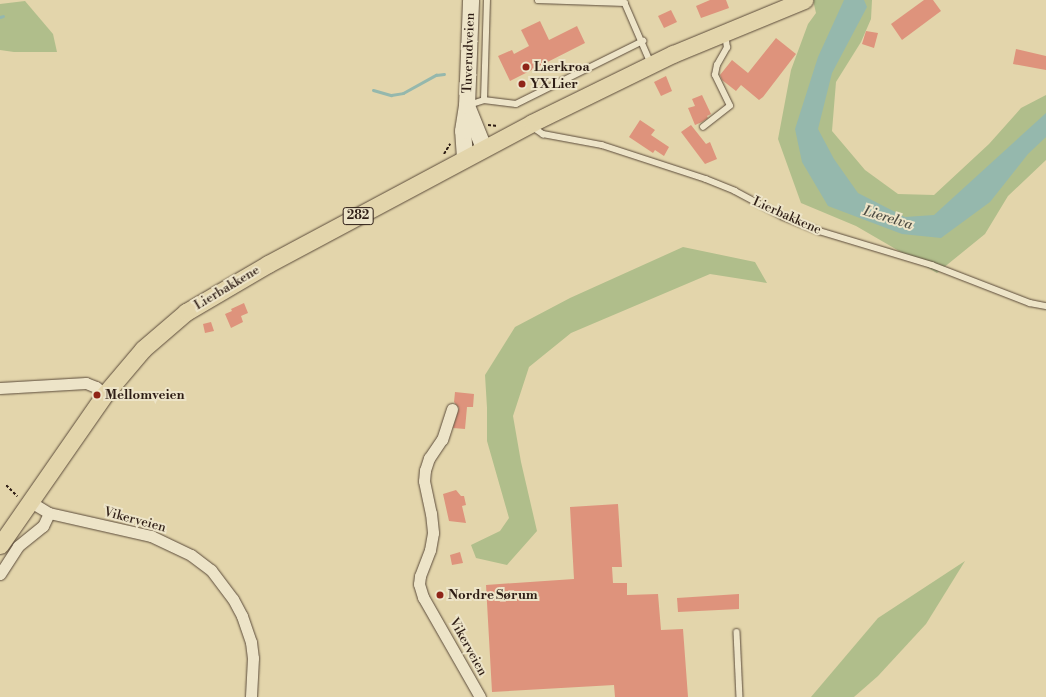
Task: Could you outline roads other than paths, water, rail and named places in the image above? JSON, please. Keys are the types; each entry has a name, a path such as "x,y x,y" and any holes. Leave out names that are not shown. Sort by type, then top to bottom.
{"main road":[{"name":"Tuverudveien","path":"465,158 463,131 467,106 471,0"},
{"name":"Lierbakkene","path":"0,545 105,394 143,349 186,312 268,264 532,123 652,64 804,0"},
{"name":"Tuverudveien","path":"467,106 484,148"}],"street":[{"path":"0,388 86,383 96,387 105,394"},
{"name":"Vikerveien","path":"452,408 442,439 429,458 424,470 424,481 431,513 433,533 430,550 420,576 419,584 423,597 480,697"},
{"name":"Vikerveien","path":"30,501 49,513 150,536 191,555 211,570 233,599 242,616 251,642 253,658 251,697"},
{"path":"0,574 18,546 42,526 49,513"}],"lane":[{"path":"484,100 485,30 488,0"},
{"path":"538,0 626,2 652,64"},
{"path":"703,127 730,106 715,75 717,66 727,48 725,32"},
{"path":"467,106 484,100 516,104 643,42"},
{"name":"Lierbakkene","path":"532,123 536,129 543,134 602,145 686,172 735,191 784,217 819,230 932,265 1030,303 1046,306"},
{"path":"737,632 740,697"}],"water":[{"name":"Lierelva","path":"844,0 864,0 867,7 832,73 818,129 834,159 858,193 905,217 934,215 1046,113 1046,137 1028,154 990,202 941,238 902,234 828,206 802,162 795,129 818,57"}],"waterway":[{"path":"373,90 391,95 403,93 436,75 444,74"}],"place":[{"name":"Lierkroa","path":"526,67"},
{"name":"YX Lier","path":"522,84"},
{"name":"Mellomveien","path":"97,395"},
{"name":"Nordre Sørum","path":"440,595"}]}
